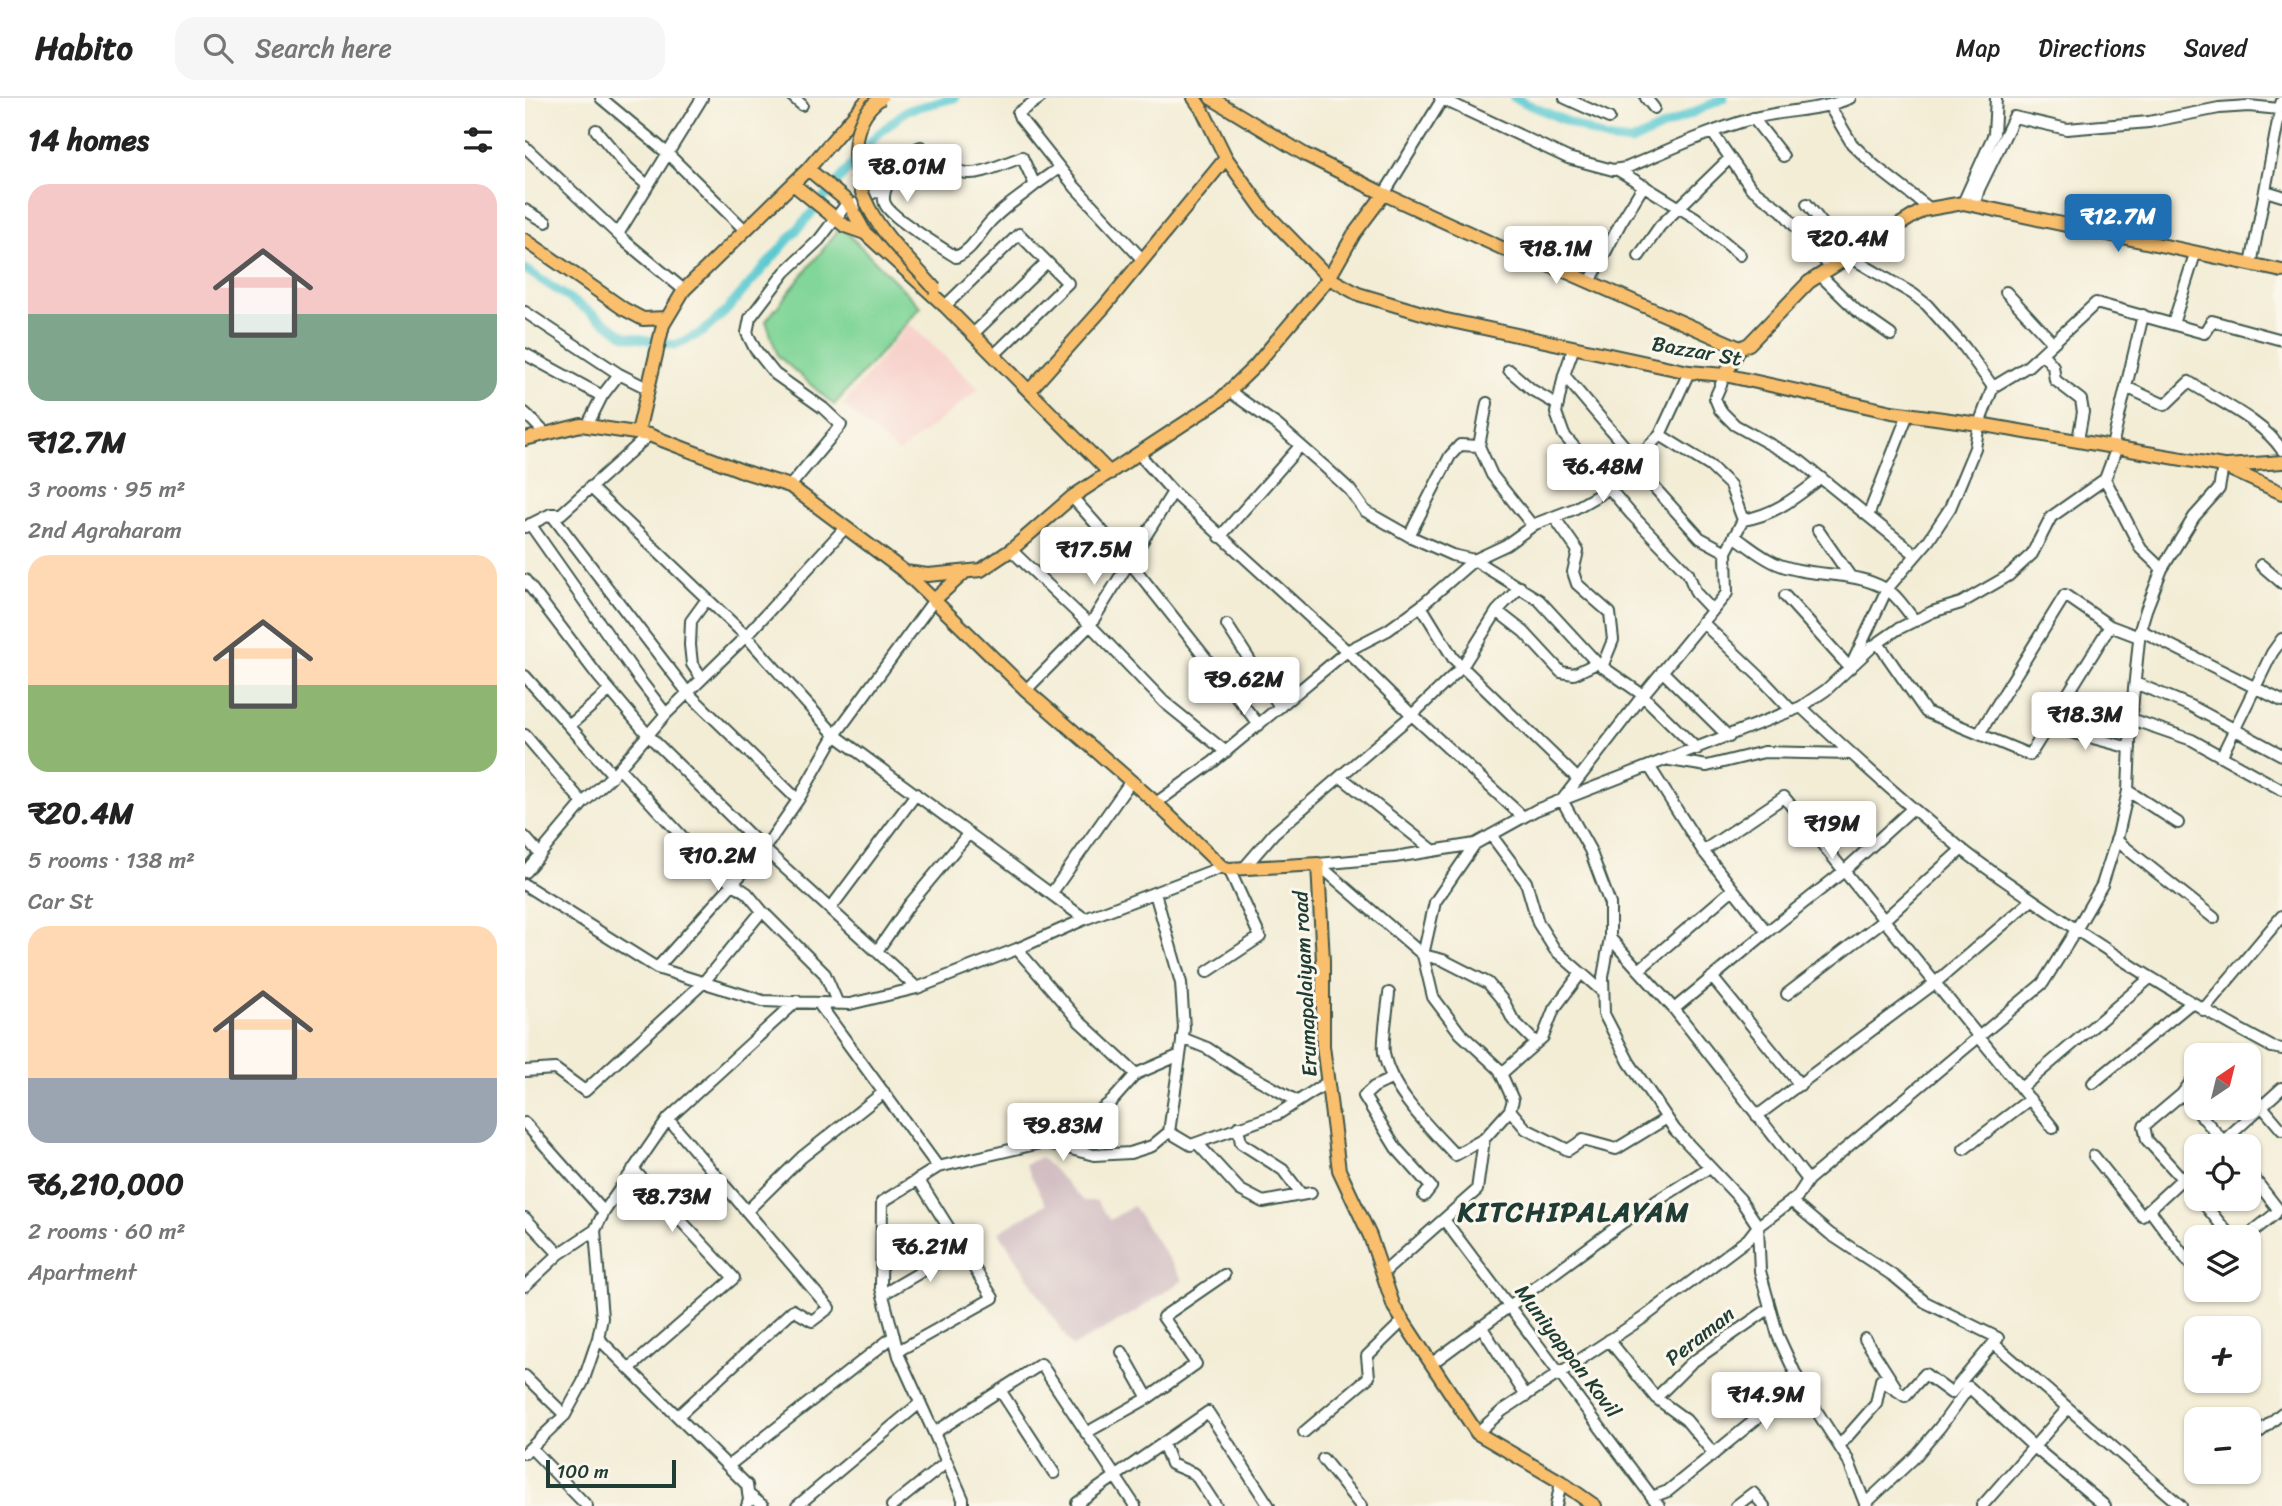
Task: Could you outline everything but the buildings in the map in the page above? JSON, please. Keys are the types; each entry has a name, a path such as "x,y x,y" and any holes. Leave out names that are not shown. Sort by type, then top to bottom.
{"main road":[{"path":"643,434 647,388 664,322 684,290 745,230 796,186 869,98"},
{"path":"881,98 865,113 857,129 855,149 862,191 869,209 890,238 935,289"},
{"name":"Bazzar St","path":"1194,98 1226,158 1263,211 1329,278 1358,293 1442,319 1689,372 1725,374 1908,414 2223,466 2282,494"},
{"path":"1203,111 1212,100 1304,154 1384,194 1740,348"},
{"path":"1030,390 1104,307 1226,158"},
{"path":"809,170 847,202 865,233 974,334 1111,473"},
{"path":"796,186 845,226 865,233"},
{"path":"905,572 927,575 981,570 1011,550 1072,498 1220,400 1255,366 1329,278 1354,234 1384,194"},
{"path":"1725,374 1740,348 1749,344 1809,282 1929,208 1969,204 2282,271"},
{"path":"525,240 624,309 643,319 664,322"},
{"path":"525,439 581,425 643,434 790,486 905,572 1026,690 1156,803 1225,868 1318,863"},
{"path":"2223,466 2282,462"},
{"path":"934,600 964,573"},
{"name":"Erumapalaiyam road","path":"1318,863 1323,961 1323,1046 1339,1170 1370,1236 1394,1307 1477,1433 1561,1482 1595,1506"}],"street":[{"path":"601,98 667,153 745,230"},
{"path":"618,234 702,98"},
{"path":"1040,98 1018,113 1030,133 1142,259"},
{"path":"1565,98 1609,118"},
{"path":"1646,98 1654,108"},
{"path":"1618,170 1753,118 1830,107 1850,98"},
{"path":"1969,204 1994,134 1996,98"},
{"path":"1384,194 1442,99 1568,158 1618,170 1696,218 1740,255"},
{"path":"1969,204 2014,117 2067,129 2149,122 2219,108 2249,106 2280,111 2251,265"},
{"path":"1830,107 1852,144 1875,166 1929,208"},
{"path":"1753,118 1783,156"},
{"path":"596,130 605,144 647,185"},
{"path":"1712,132 1751,188 1782,211 1858,312 1891,335"},
{"path":"525,147 618,234 684,290"},
{"path":"1035,185 1021,157 984,171 966,174 949,169 921,147 914,149 894,173 884,193 885,204 894,214 956,257 974,246 981,231 995,217 1059,168"},
{"path":"1639,256 1678,206 1730,159"},
{"path":"1590,282 1644,185"},
{"path":"2266,191 2282,196"},
{"path":"790,486 841,425 823,408 775,374 755,349 747,333 750,318 785,272 819,240 833,216 847,202 874,192 884,193"},
{"path":"1807,204 1848,256 1927,305 1965,348 1993,387"},
{"path":"525,210 546,222"},
{"path":"945,306 1019,234 1067,283 995,355"},
{"path":"2173,324 2195,254"},
{"path":"974,334 1047,262"},
{"path":"2006,292 2053,343"},
{"path":"1850,668 1887,589 1929,540 1950,508 1975,448 1979,424 1993,387 2028,366 2096,303 2204,333 2212,321 2282,340"},
{"path":"525,312 618,374 647,388"},
{"path":"1318,863 1395,857 1475,844 1523,817 1562,800 1796,709 1826,690 1878,643 1898,629 1961,603 2008,576 2032,554 2051,517 2105,479 2115,447 2143,315"},
{"path":"1574,347 1556,413 1564,435 1631,514 1688,573 1696,593 1712,610"},
{"path":"525,354 602,396"},
{"path":"2042,354 2053,366 2055,380 2081,400 2083,412 2078,440"},
{"path":"1509,370 1532,390 1558,405"},
{"path":"1156,803 1259,725 1347,651 1388,630 1421,606 1473,560 1506,545 1532,526 1574,509 1602,493 1660,435 1689,372"},
{"path":"587,426 602,396 618,374"},
{"path":"1725,374 1715,398 1720,410 1735,425 1800,461 1915,554"},
{"path":"1564,376 1625,447 1629,466 1653,486 1700,538 1726,552"},
{"path":"2126,387 2165,405 2189,382 2261,428 2275,439 2282,450"},
{"path":"1229,391 1300,446 1350,490 1365,511 1409,536 1452,555 1473,560 1539,600 1600,665 1643,696 1697,749"},
{"path":"1487,403 1479,446 1492,475 1532,526"},
{"path":"525,413 546,433"},
{"path":"1868,516 1908,414"},
{"path":"643,434 561,514 551,514 527,525 666,714"},
{"path":"1562,800 1662,671 1727,593 1726,552 1743,520 1730,485 1710,466 1660,435"},
{"path":"1409,536 1450,456 1460,445 1479,446"},
{"path":"1220,537 1300,446"},
{"path":"1139,454 1173,492 1220,537 1347,651 1523,817"},
{"path":"1477,1433 1502,1411 1609,1340 1748,1239 1758,1226 1797,1197 1808,1180 2042,983 2102,885 2128,791 2131,719 2140,634 2162,569 2194,517 2219,489 2223,466"},
{"path":"1743,520 1761,517 1781,508 1821,478"},
{"path":"2105,479 2141,549 2162,569"},
{"path":"590,487 746,636 835,735 1085,919"},
{"path":"1026,690 1090,625 1128,560 1173,492"},
{"path":"1072,498 1128,560 1259,725"},
{"path":"551,514 688,693 799,800"},
{"path":"1497,611 1524,632 1561,672 1574,674 1600,665 1613,640 1610,613 1577,584 1573,572 1578,551 1554,517"},
{"path":"525,872 583,803 616,771 666,714 746,636 844,528"},
{"path":"1818,530 1850,576"},
{"path":"1734,536 1780,565 1850,576 1887,589 1915,621"},
{"path":"1011,550 1090,625 1164,702 1226,751"},
{"path":"2261,565 2282,583"},
{"path":"525,580 648,735 764,849 917,988"},
{"path":"1243,869 1274,833 1412,715 1462,667 1497,611 1520,587"},
{"path":"1979,734 2065,595 2110,626 2140,634 2282,701"},
{"path":"1784,596 1850,668"},
{"path":"702,679 692,664 691,621 707,599"},
{"path":"657,968 764,849 799,800 835,735 934,600"},
{"path":"1421,606 1453,658 1578,779"},
{"path":"1702,622 1796,709 1962,849 2032,900 2150,978 2203,1010 2273,1047 2282,1049"},
{"path":"1227,625 1280,707"},
{"path":"1878,643 1926,712 2030,755 2110,626"},
{"path":"2222,755 2256,688 2277,655 2282,639"},
{"path":"1662,671 1729,737"},
{"path":"525,676 569,726 688,843 733,884 747,893 825,974 838,1004"},
{"path":"2135,683 2182,702 2282,755"},
{"path":"569,726 610,690"},
{"path":"2131,719 2192,740 2282,790"},
{"path":"2048,726 2130,748"},
{"path":"525,735 583,803"},
{"path":"1668,759 1707,766 1764,752 1851,754"},
{"path":"1649,766 1703,851 1767,932"},
{"path":"1341,777 1434,851"},
{"path":"1051,894 1131,781"},
{"path":"2128,791 2178,823"},
{"path":"830,909 916,794"},
{"path":"1703,851 1784,797 2053,1128"},
{"path":"1562,800 1590,850 1610,904 1610,937 1603,977 1604,1014 1629,1062 1667,1118 1740,1199 1758,1226 1760,1271 1778,1336 1802,1388 1848,1460 1865,1505 1914,1458 1969,1387 2034,1447 2105,1506"},
{"path":"1674,1009 1844,871 1913,808"},
{"path":"877,951 909,905 969,833"},
{"path":"1491,835 1526,882 1538,923 1555,950 1603,992"},
{"path":"525,837 539,853"},
{"path":"2116,840 2214,918"},
{"path":"1389,993 1384,1052 1394,1078 1417,1114 1455,1155 1484,1139 1510,1110 1513,1100 1501,1074 1460,1033 1433,998 1423,955 1435,902 1475,844"},
{"path":"1787,994 1884,920 1962,849"},
{"path":"1318,863 1423,955 1443,960 1488,983 1504,1002 1513,1020 1536,1043"},
{"path":"525,885 657,968 763,1001 850,1004 917,988 1085,919 1225,868 1259,937 1207,972"},
{"path":"1639,970 1733,889"},
{"path":"963,1506 963,1499 920,1403 894,1336 883,1294 882,1202 938,1167 1044,1142 1094,1155 1130,1153 1153,1146 1169,1132 1184,1028 1181,983 1156,893"},
{"path":"1757,1116 1935,983 2032,900"},
{"path":"525,1071 555,1069 585,1091 703,983 762,911"},
{"path":"2203,1010 2282,916"},
{"path":"1610,937 1674,1009 1808,1180"},
{"path":"1017,949 1079,1021 1136,1074"},
{"path":"1501,1074 1543,1037 1554,1009 1581,973"},
{"path":"1712,977 1800,1085"},
{"path":"2021,1088 2150,978"},
{"path":"525,1286 559,1254 595,1230 604,1212 668,1119 797,1001"},
{"path":"2093,1083 2191,1003"},
{"path":"819,1004 938,1167"},
{"path":"1182,1038 1207,1048 1297,1101"},
{"path":"1056,1145 1112,1101 1136,1074 1179,1055"},
{"path":"1394,1078 1374,1087 1364,1096 1396,1148 1431,1187 1424,1196"},
{"path":"1169,1132 1191,1145 1238,1126 1278,1114 1328,1082"},
{"path":"2233,1134 2282,1088"},
{"path":"2094,1156 2142,1216 2183,1178 2147,1140 2144,1126 2184,1091"},
{"path":"747,1211 803,1157 884,1093"},
{"path":"2182,1094 2215,1134"},
{"path":"1964,1149 2030,1099"},
{"path":"2262,1106 2282,1130"},
{"path":"1510,1110 1526,1129 1568,1150 1583,1140 1616,1149 1667,1118"},
{"path":"668,1119 829,1308 812,1321 793,1310 678,1416"},
{"path":"525,1123 604,1212"},
{"path":"1197,1143 1240,1190 1263,1202 1306,1193 1283,1170 1241,1143 1238,1126"},
{"path":"1383,1273 1477,1190 1484,1139"},
{"path":"1431,1364 1622,1223 1710,1167"},
{"path":"630,1368 734,1278 633,1169"},
{"path":"898,1351 999,1301 961,1248 918,1179"},
{"path":"2261,1186 2280,1208 2261,1225"},
{"path":"1791,1201 1830,1234 1895,1277 1925,1301 1999,1338 1951,1393 1925,1374 1905,1396 1881,1380 1876,1404 1839,1446"},
{"path":"2149,1209 2184,1256"},
{"path":"2210,1211 2221,1225"},
{"path":"525,1218 559,1254"},
{"name":"Muniyappan Kovil","path":"1445,1221 1655,1501"},
{"path":"587,1506 528,1451 565,1415 583,1382 598,1338 602,1318 595,1230"},
{"path":"883,1294 961,1248"},
{"path":"1086,1433 1148,1398 1196,1364 1163,1317 1224,1275"},
{"name":"Peraman","path":"1656,1398 1692,1363 1770,1308"},
{"path":"1304,1432 1369,1377 1367,1356 1403,1321"},
{"path":"1481,1326 1526,1396"},
{"path":"728,1466 894,1336"},
{"path":"598,1338 747,1485 747,1500 763,1506"},
{"path":"1865,1339 1898,1391"},
{"path":"1609,1340 1656,1398 1686,1420 1714,1454"},
{"path":"1994,1344 2181,1506"},
{"path":"1122,1352 1148,1398"},
{"path":"934,1433 1041,1364 1135,1506"},
{"path":"525,1376 565,1415"},
{"path":"1655,1501 1776,1403 1802,1388"},
{"path":"1000,1390 1054,1474"},
{"path":"797,1506 920,1403"},
{"path":"1989,1504 2068,1408"},
{"path":"1075,1505 1208,1412 1269,1506"},
{"path":"2261,1431 2282,1413"},
{"path":"1163,1443 1171,1464 1195,1474 1216,1506"},
{"path":"1323,1459 1361,1506"},
{"path":"892,1506 947,1462"},
{"path":"1556,1506 1561,1482"},
{"path":"1736,1506 1753,1493 1764,1506"}],"shaded area":[{"path":"909,323 979,389 899,453 843,405"},
{"path":"1041,1157 1084,1201 1097,1201 1110,1220 1133,1206 1183,1280 1135,1312 1072,1347 999,1232 1046,1204 1025,1164"}],"green space":[{"path":"841,227 921,307 834,405 778,356 766,321"}],"waterway":[{"path":"525,269 626,336 675,345 703,332 725,312 877,135 907,110 955,98"},
{"path":"1514,98 1607,139 1631,142 1724,98"}],"district":[{"name":"KITCHIPALAYAM","path":"1574,1211"}]}
